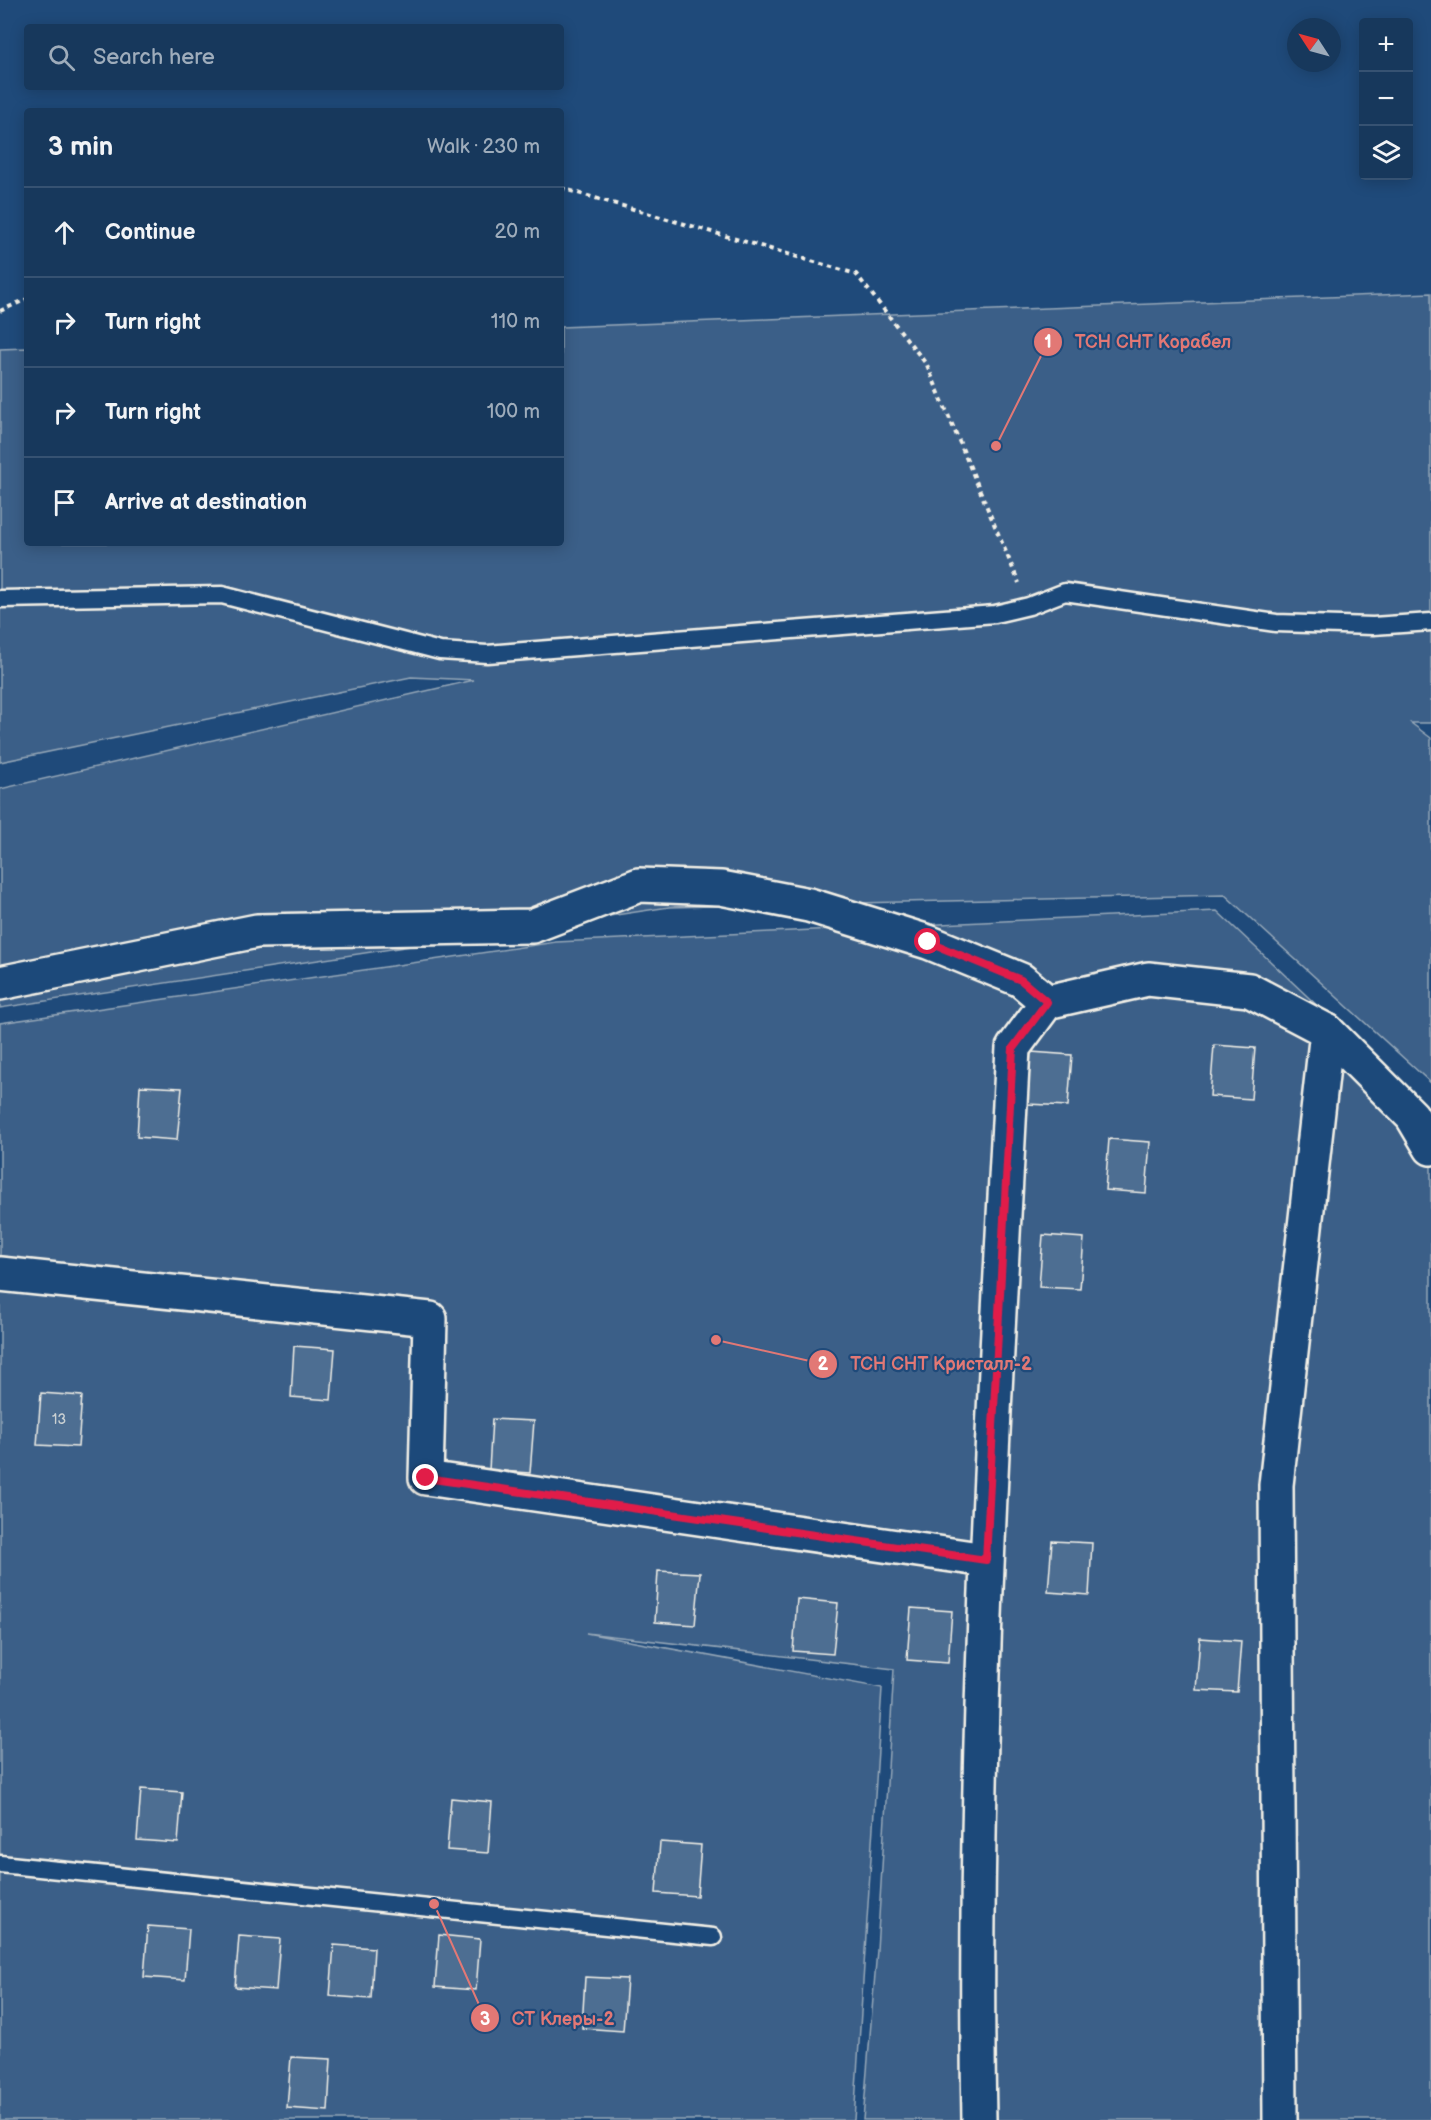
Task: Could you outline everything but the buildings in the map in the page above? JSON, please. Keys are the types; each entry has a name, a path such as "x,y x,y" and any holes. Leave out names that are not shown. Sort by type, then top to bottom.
{"street":[{"path":"0,983 257,931 532,926 639,885 721,888 809,905 928,942 1021,980 1047,1002"},
{"path":"979,2120 977,2003 986,1560 1013,1048 1047,1002 1148,979 1249,990 1327,1031 1412,1116 1431,1148"},
{"path":"1280,2120 1276,1485 1327,1031"},
{"path":"0,1274 430,1319 426,1478 986,1560"}],"lane":[{"path":"0,599 222,595 440,651 487,654 984,615 1029,606 1065,592 1276,623 1373,626 1431,622"},
{"path":"0,1863 713,1937"}],"path":[{"path":"564,189 856,274 927,365 1029,606"},
{"path":"0,311 24,300"}],"shaded area":[{"path":"1431,293 1431,723 1411,723 1431,738 1431,1083 1225,895 669,907 0,1008 0,789 474,680 411,677 0,762 0,349 24,348 24,546 564,546 564,327"},
{"path":"1217,911 1431,1113 1431,2120 863,2120 877,1950 894,1669 586,1633 882,1688 854,2120 0,2120 0,1023 556,942"}],"place":[{"name":"ТСН СНТ Корабел","path":"996,446"},
{"name":"ТСН СНТ Кристалл-2","path":"716,1340"},
{"name":"СТ Клеры-2","path":"434,1904"}],"route":[{"path":"426,1478 986,1560 1013,1048 1047,1002 1021,980 928,942"}]}
